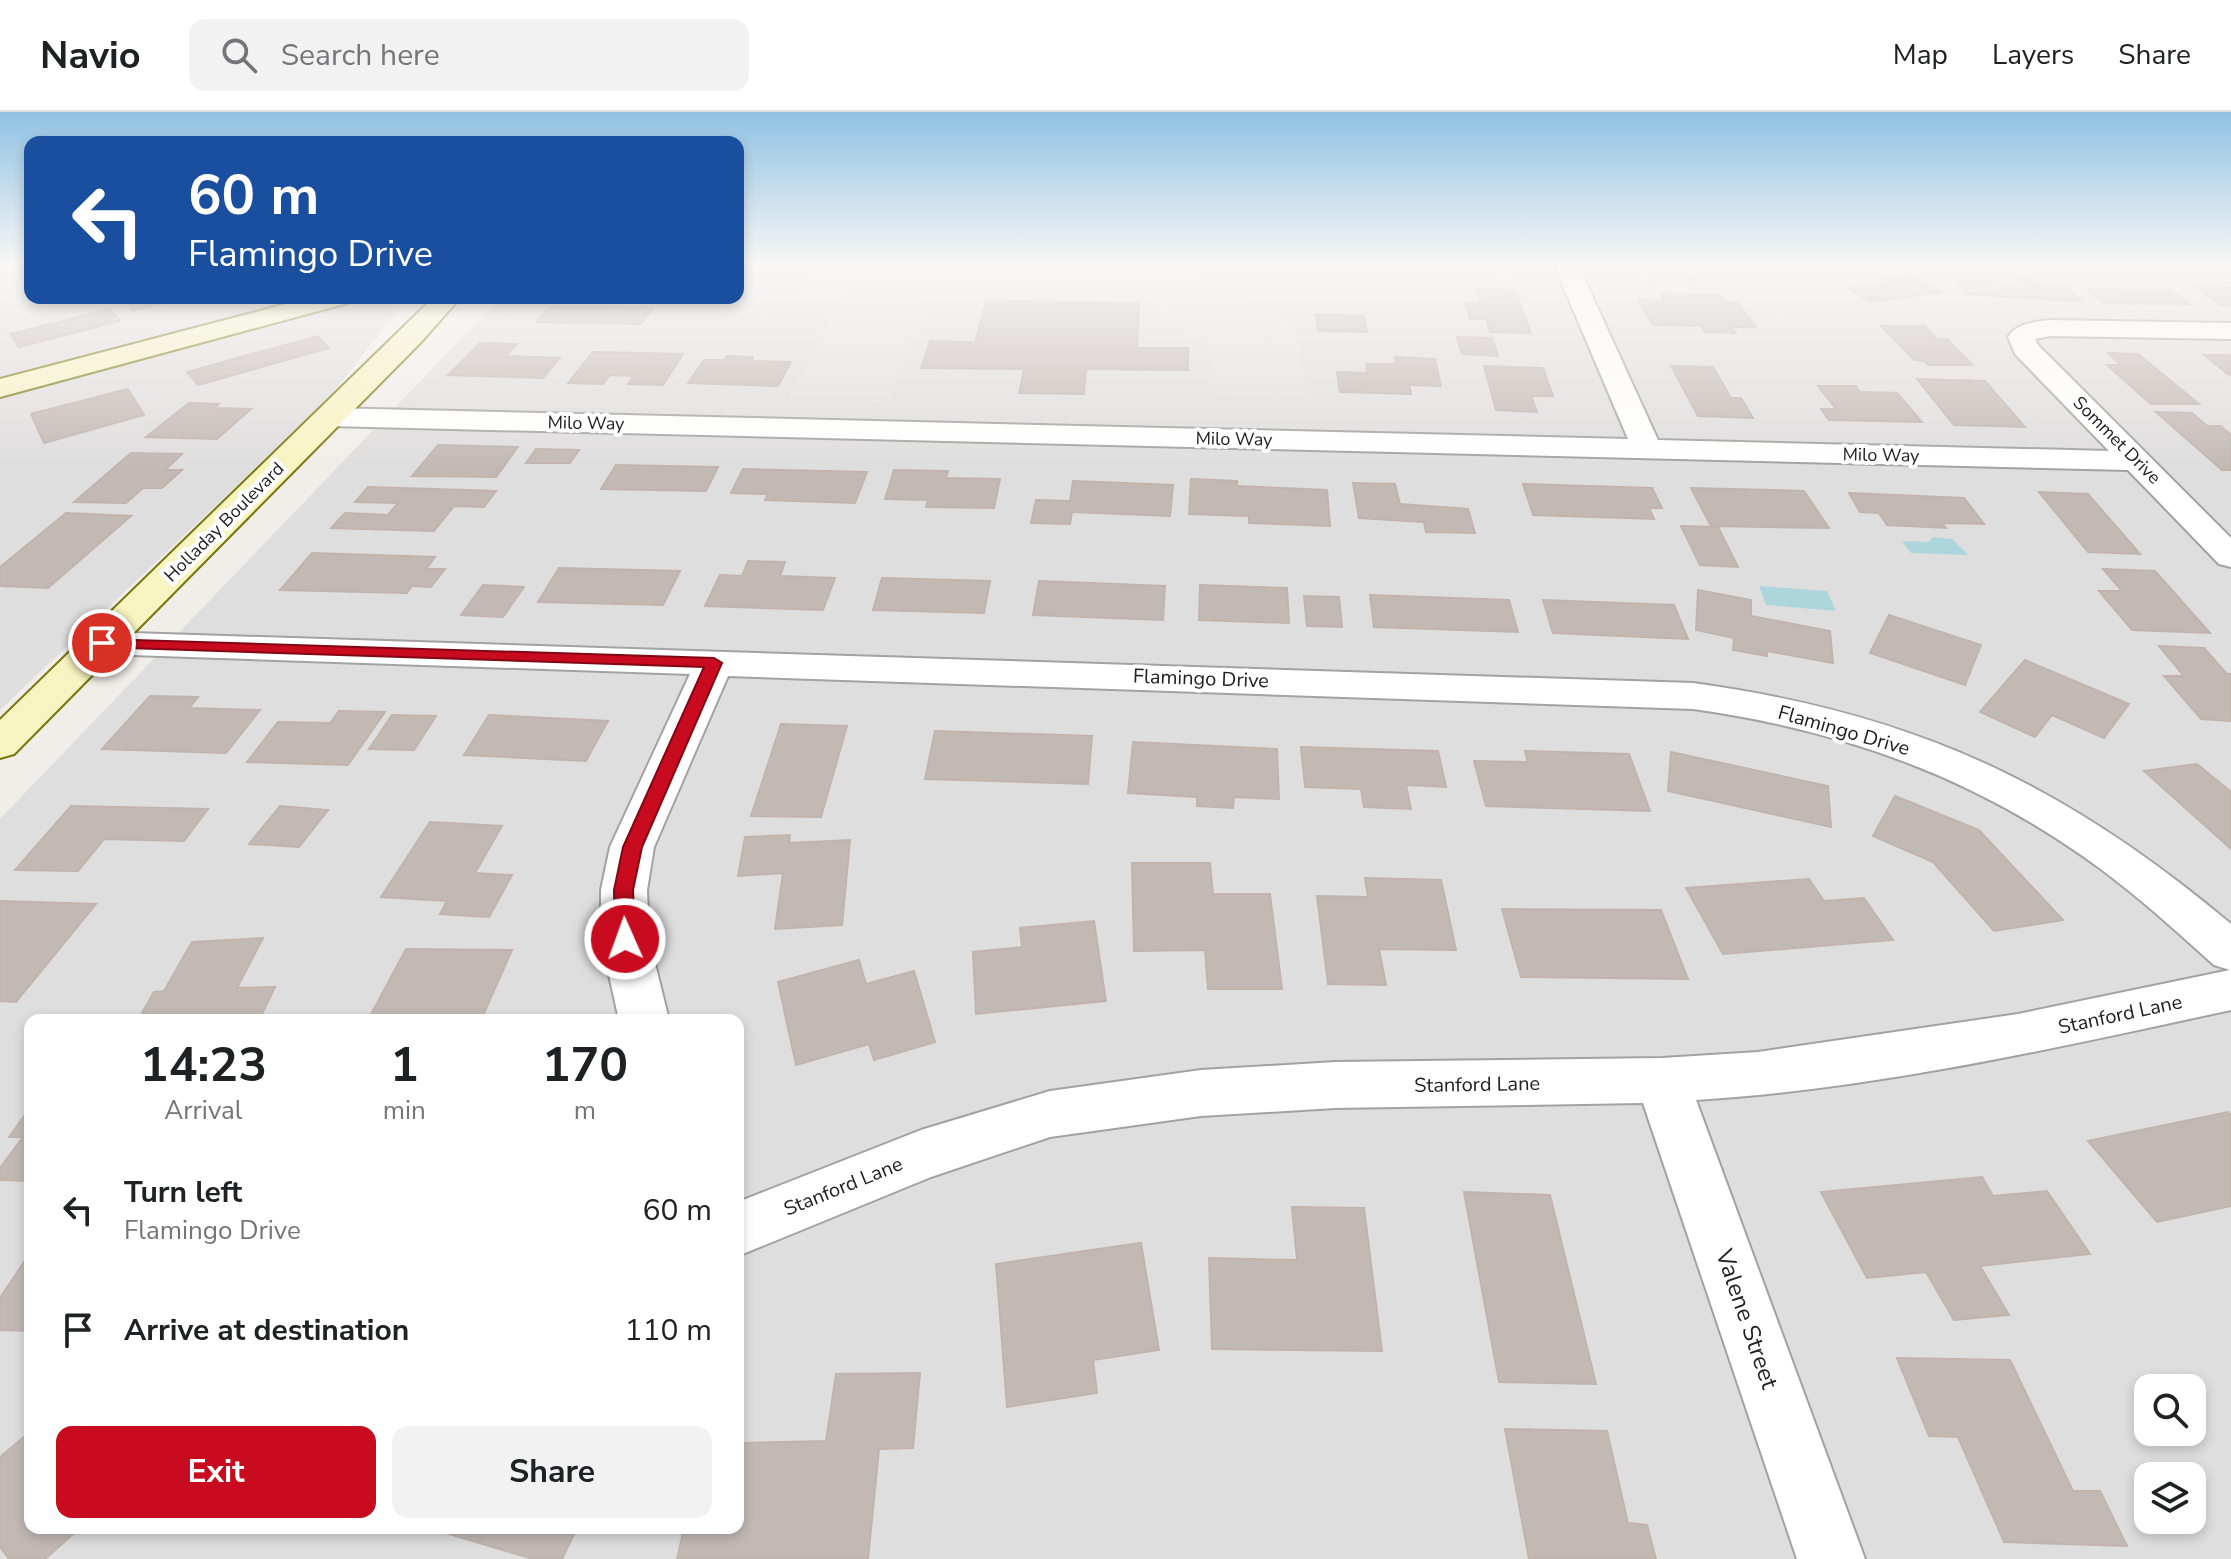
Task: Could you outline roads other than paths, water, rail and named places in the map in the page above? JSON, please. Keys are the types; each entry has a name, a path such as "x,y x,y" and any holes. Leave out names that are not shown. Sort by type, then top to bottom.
{"main road":[{"path":"0,388 201,335"},
{"name":"Holladay Boulevard","path":"0,744 411,335"}],"street":[{"path":"1597,335 1647,449"},
{"name":"Sommet Drive","path":"2025,335 2021,337 2025,348 2231,557"},
{"name":"Milo Way","path":"330,417 2137,461"},
{"name":"Flamingo Drive","path":"102,643 1693,696 1777,709 1849,726 1925,754 2032,803 2095,842 2158,889 2231,952"},
{"path":"643,1014 625,939 624,890 632,847 714,663"},
{"name":"Stanford Lane","path":"744,1227 921,1155 1050,1114 1201,1093 1246,1090 1335,1085 1662,1080 1758,1074 2018,1035 2231,990"},
{"name":"Valene Street","path":"1662,1080 1831,1559"}],"water":[{"path":"1933,537 1952,539 1968,555 1911,553 1902,541 1928,542"},
{"path":"1759,586 1827,591 1836,611 1766,605"}]}
